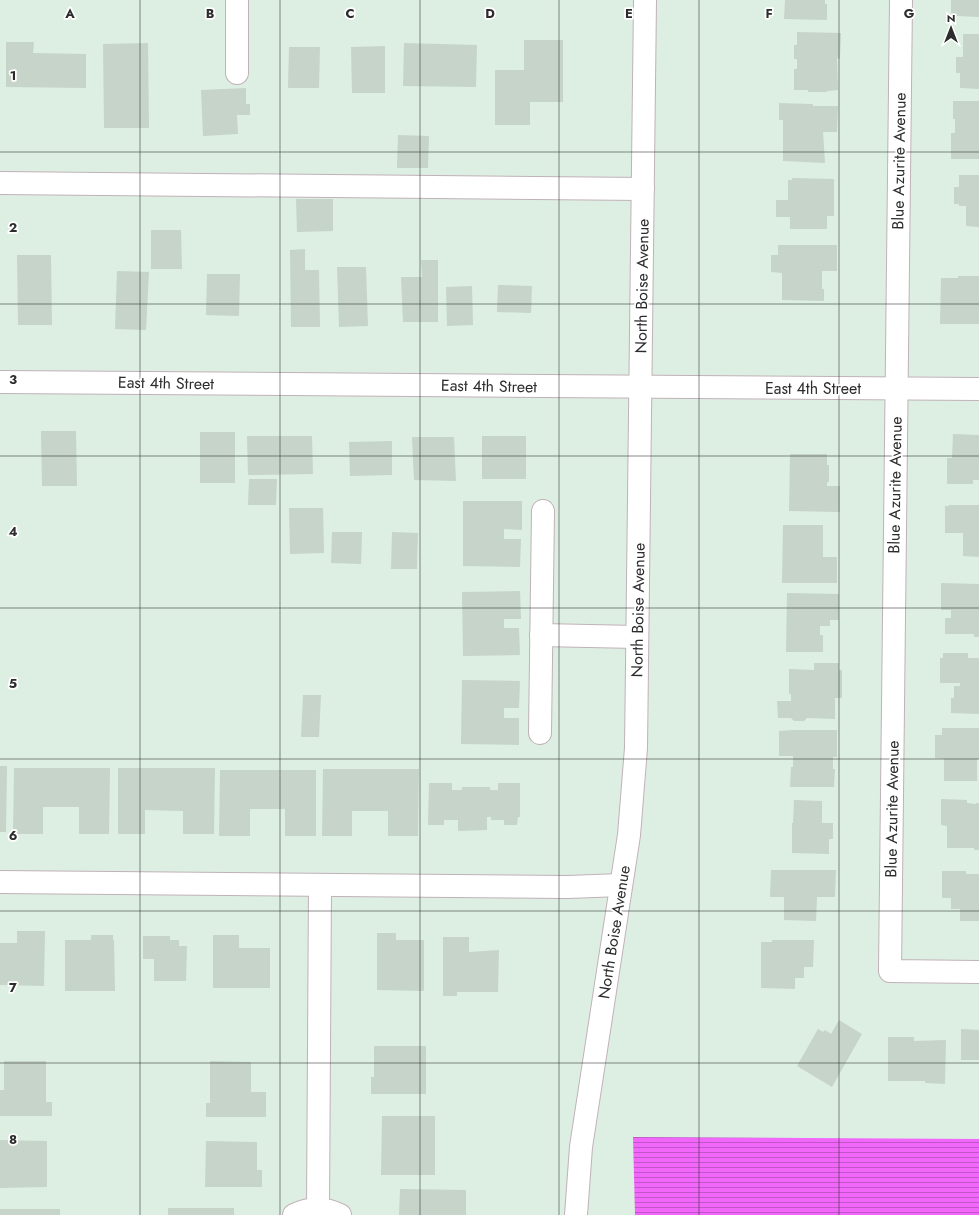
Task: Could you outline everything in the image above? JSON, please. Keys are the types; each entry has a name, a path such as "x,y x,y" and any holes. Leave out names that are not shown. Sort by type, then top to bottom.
{"street":[{"path":"237,0 237,73"},
{"name":"North Boise Avenue","path":"576,1215 581,1147 629,835 636,748 645,0"},
{"name":"Blue Azurite Avenue","path":"901,0 890,971 979,972"},
{"path":"0,183 643,189"},
{"name":"East 4th Street","path":"0,382 641,388 979,389"},
{"path":"540,733 543,511"},
{"path":"541,635 637,637"},
{"path":"0,882 570,887 621,884"},
{"path":"318,1208 320,885"},
{"path":"294,1215 309,1209 318,1208 326,1209 340,1215"}],"shaded area":[{"path":"633,1137 979,1139 979,1215 635,1215"}],"building":[{"path":"785,0 825,0 825,4 827,4 827,20 784,19"},
{"path":"951,0 979,0 979,17 957,16 957,14 951,14"},
{"path":"797,32 841,33 840,59 837,58 838,90 827,92 808,92 808,90 794,90 794,69 797,69 797,59 794,59 794,45 797,45"},
{"path":"963,34 979,34 979,89 960,88 960,73 956,73 956,57 963,57"},
{"path":"524,40 563,40 563,102 530,102 530,125 495,125 495,70 524,70"},
{"path":"6,42 34,42 33,53 86,54 86,88 6,87"},
{"path":"148,43 149,128 104,128 103,44"},
{"path":"404,43 477,45 476,87 403,86"},
{"path":"385,46 385,93 352,93 351,47"},
{"path":"289,47 320,47 319,88 288,88"},
{"path":"246,88 246,104 250,104 250,115 237,115 238,134 203,136 201,90"},
{"path":"953,101 979,101 979,159 951,159 951,133 955,133"},
{"path":"779,103 813,104 813,106 838,106 837,132 823,132 825,163 783,161 783,120 779,120"},
{"path":"398,135 429,136 428,168 397,168"},
{"path":"959,175 979,175 979,227 966,226 966,206 954,204 954,187 959,187"},
{"path":"792,178 834,179 834,216 827,216 827,229 790,229 790,217 776,217 776,200 788,200 788,180 792,180"},
{"path":"296,199 333,199 333,231 297,232"},
{"path":"151,230 181,230 182,269 151,269"},
{"path":"778,245 837,245 837,271 822,271 824,301 782,300 782,273 771,272 771,255 778,255"},
{"path":"305,249 305,270 319,270 320,327 291,327 290,250"},
{"path":"17,255 51,255 52,325 18,325"},
{"path":"421,260 438,260 438,322 403,322 401,277 422,277"},
{"path":"337,267 366,267 368,326 339,327"},
{"path":"117,271 149,272 146,330 115,329"},
{"path":"207,274 240,274 239,316 206,315"},
{"path":"958,276 979,276 979,324 940,324 941,278 958,278"},
{"path":"498,285 532,286 531,313 497,312"},
{"path":"472,286 473,325 447,326 446,287"},
{"path":"41,431 76,431 77,486 42,486"},
{"path":"200,432 235,432 235,483 200,483"},
{"path":"953,434 979,435 979,480 973,480 973,484 947,484 947,458 952,458"},
{"path":"247,436 312,436 313,474 248,475"},
{"path":"482,436 526,436 526,479 482,479"},
{"path":"412,437 454,437 456,481 414,480"},
{"path":"392,441 392,475 350,476 349,442"},
{"path":"790,454 827,454 827,465 829,465 829,482 827,482 827,486 840,486 840,512 789,511"},
{"path":"249,479 277,479 276,505 248,505"},
{"path":"463,501 522,501 522,530 504,529 504,539 521,539 520,567 463,566"},
{"path":"979,505 979,557 963,556 963,533 945,533 945,506"},
{"path":"289,508 323,508 324,553 290,554"},
{"path":"783,525 823,525 823,557 837,557 837,583 782,583"},
{"path":"332,532 362,532 361,564 331,563"},
{"path":"392,532 418,533 417,569 391,569"},
{"path":"941,583 979,584 979,637 974,637 974,634 945,634 945,618 951,618 951,610 941,610"},
{"path":"520,591 521,619 504,619 504,628 519,628 520,655 463,656 462,592"},
{"path":"787,593 839,594 839,620 830,620 830,626 820,626 820,635 823,635 823,652 786,652"},
{"path":"943,653 968,653 968,658 979,658 979,714 951,713 951,698 954,698 954,686 960,686 960,683 940,683 940,658 943,658"},
{"path":"814,663 839,663 839,670 842,670 842,698 835,698 835,719 807,718 804,721 794,721 791,718 778,718 777,701 791,701 791,694 789,694 789,669 814,670"},
{"path":"462,680 520,681 519,708 504,708 504,718 519,718 519,745 461,744"},
{"path":"303,695 321,695 319,737 301,737"},
{"path":"942,728 979,728 977,781 944,781 944,759 935,758 935,735 942,735"},
{"path":"837,730 837,757 833,757 833,769 835,769 834,787 790,787 793,756 779,756 779,731"},
{"path":"0,766 7,766 6,832 0,832"},
{"path":"14,768 110,768 109,834 79,834 79,807 43,807 43,834 13,834"},
{"path":"118,768 215,768 214,834 183,834 183,811 145,810 145,834 118,834"},
{"path":"323,769 419,769 418,836 388,836 388,811 352,811 352,836 322,836"},
{"path":"220,770 316,770 316,836 285,836 285,809 250,809 250,836 219,836"},
{"path":"429,783 452,783 452,790 462,790 462,787 490,787 490,790 498,790 498,783 520,783 520,817 518,817 517,825 504,825 504,820 491,820 491,817 487,817 487,830 458,831 458,820 444,820 444,825 428,825"},
{"path":"941,799 967,800 967,803 979,803 979,850 974,850 974,848 947,848 947,826 941,825"},
{"path":"794,800 822,801 822,823 833,823 833,839 829,839 829,854 792,853"},
{"path":"771,870 836,870 835,897 817,897 816,921 784,920 784,897 770,897"},
{"path":"942,871 966,871 966,874 979,874 979,921 960,921 960,909 951,909 951,898 942,898"},
{"path":"17,931 45,931 44,986 0,985 0,943 17,943"},
{"path":"377,933 396,933 396,940 424,940 424,991 377,990"},
{"path":"91,935 113,935 115,991 65,991 65,940 91,940"},
{"path":"213,935 239,935 239,948 270,948 270,988 213,988"},
{"path":"143,936 170,936 170,940 179,940 179,946 187,946 186,981 154,981 154,959 143,959"},
{"path":"443,937 469,937 469,952 499,950 498,992 457,992 457,996 443,996"},
{"path":"772,940 814,940 813,967 804,967 804,978 795,978 795,989 761,988 761,942 772,942"},
{"path":"839,1020 862,1034 832,1087 797,1066 818,1029 823,1032 825,1030 831,1034"},
{"path":"961,1029 979,1030 979,1060 961,1060"},
{"path":"888,1037 914,1037 914,1041 946,1040 945,1084 925,1083 925,1081 888,1081"},
{"path":"374,1046 426,1046 426,1094 371,1094 371,1077 374,1077"},
{"path":"4,1061 46,1061 46,1102 52,1102 52,1116 0,1116 0,1090 4,1090"},
{"path":"210,1061 251,1062 251,1092 266,1092 266,1117 206,1117 206,1103 210,1103"},
{"path":"382,1116 435,1116 435,1175 381,1175"},
{"path":"0,1140 47,1141 47,1187 0,1188"},
{"path":"206,1141 257,1142 257,1170 262,1170 262,1187 205,1187"},
{"path":"400,1189 466,1190 466,1215 399,1215"},
{"path":"168,1208 234,1208 234,1215 168,1215"},
{"path":"0,1209 60,1209 60,1215 0,1215"}]}
